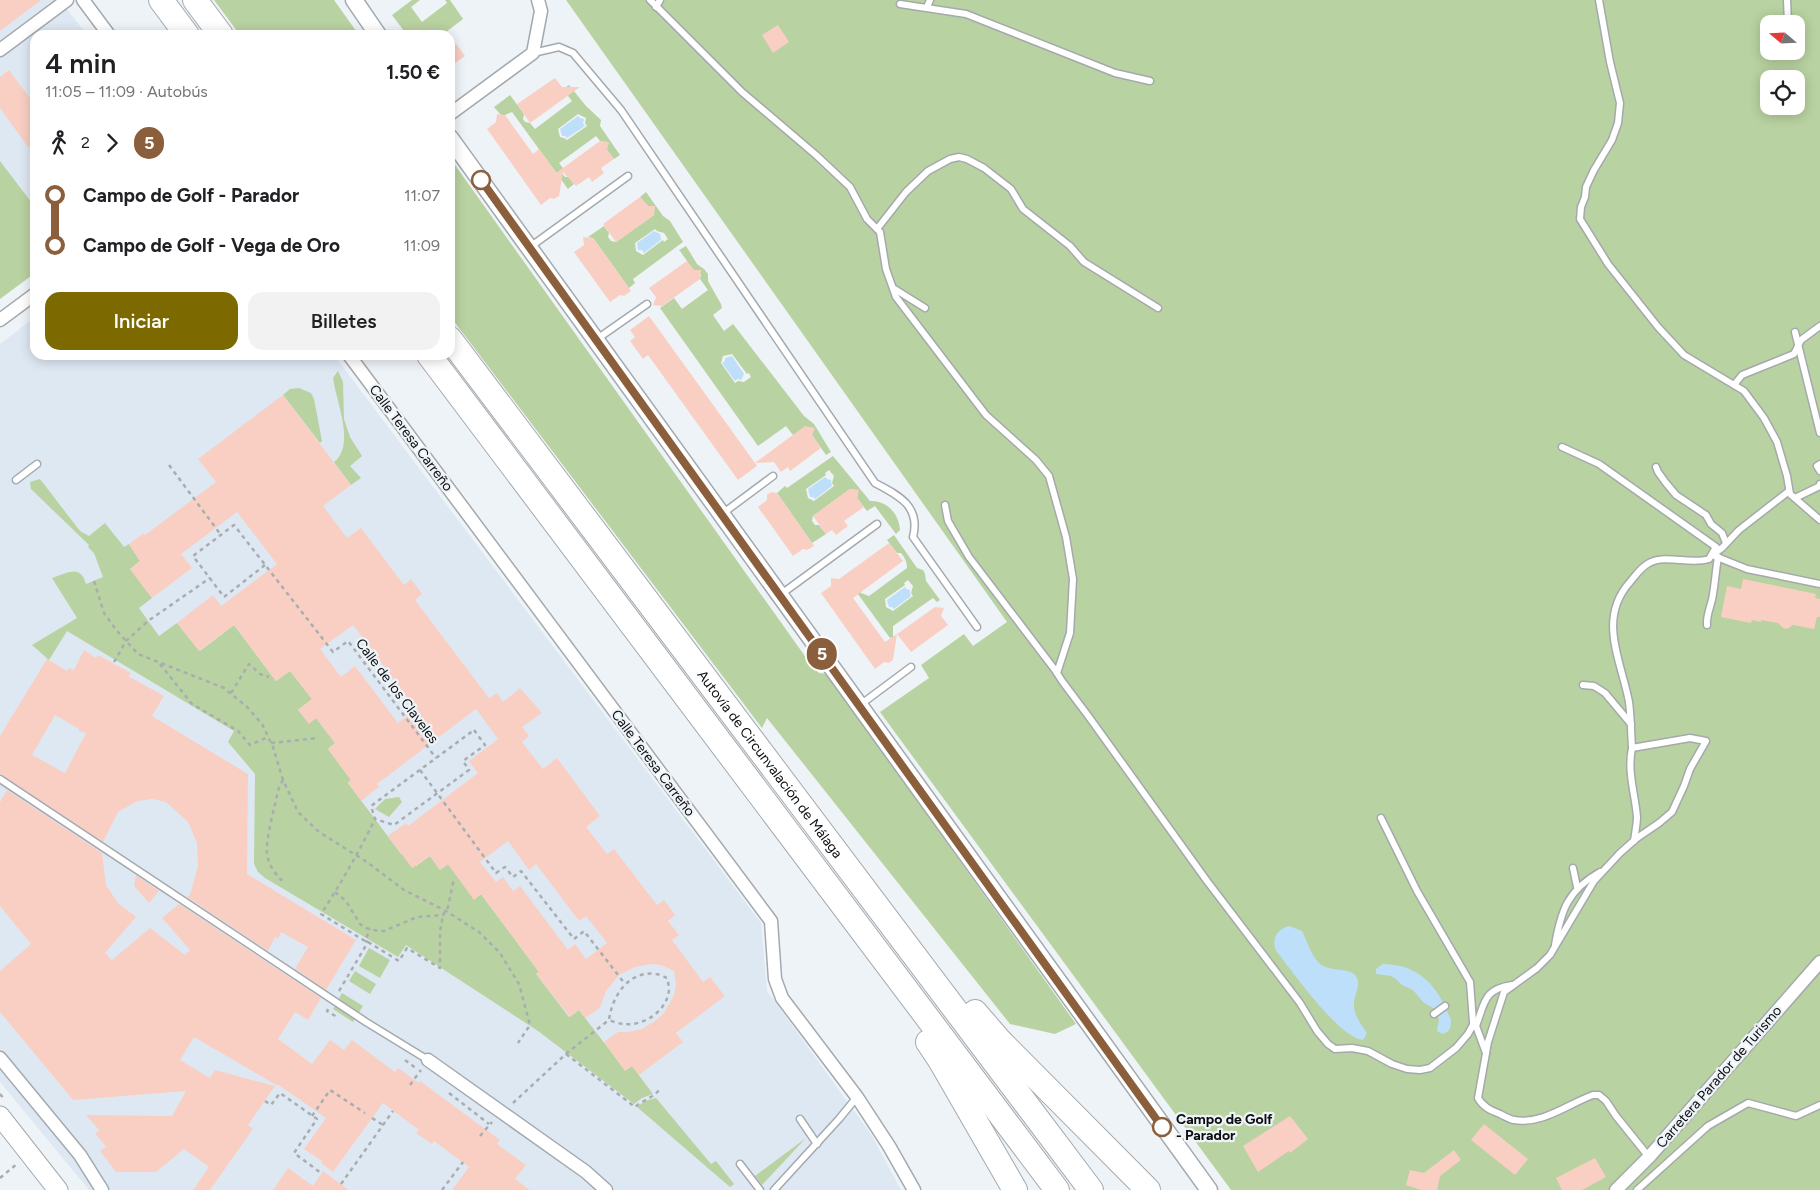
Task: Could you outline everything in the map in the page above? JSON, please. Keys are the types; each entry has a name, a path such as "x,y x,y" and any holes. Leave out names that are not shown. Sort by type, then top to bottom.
{"highway":[{"path":"161,0 184,30"},
{"path":"195,0 218,30"},
{"name":"Autovía de Circunvalación de Málaga","path":"455,346 1091,1190"},
{"name":"Autovía de Circunvalación de Málaga","path":"433,360 1057,1190"},
{"path":"922,965 955,990 1000,1041 1148,1190"},
{"path":"890,968 901,1003 940,1060 1015,1190"}],"main road":[{"path":"0,1116 58,1190"}],"street":[{"path":"0,50 67,0"},
{"path":"83,0 105,30"},
{"path":"354,0 375,30"},
{"path":"455,110 533,53 541,11 538,0"},
{"path":"455,145 1209,1190"},
{"path":"0,320 30,298"},
{"name":"Calle Teresa Carreño","path":"353,360 771,921 775,979 782,998 857,1097 889,1146 914,1190"},
{"name":"Carretera Parador de Turismo","path":"1616,1190 1648,1157 1820,962"},
{"path":"0,1058 80,1155 102,1190"},
{"path":"428,1060 586,1172 606,1190"}],"lane":[{"path":"651,0 742,92 816,155 850,187 867,219 880,232 886,269 896,297 986,415 1036,460 1049,476 1066,537 1073,579 1070,633 1057,673"},
{"path":"656,7 660,0"},
{"path":"1600,0 1610,62 1620,103 1618,123 1612,140 1586,187 1580,219 1608,264 1658,327 1684,354 1744,391 1764,418 1777,442 1787,476 1789,491 1820,520"},
{"path":"1787,0 1788,15"},
{"path":"900,4 930,4 966,14 1114,73 1150,81"},
{"path":"533,53 559,47 573,52 621,110 875,483 894,493 909,506 916,526 913,537 977,627"},
{"path":"877,229 906,192 928,171 950,159 958,157 967,158 984,168 1011,189 1022,209 1070,246 1084,262 1158,308"},
{"path":"529,247 628,176"},
{"path":"892,287 924,308"},
{"path":"596,340 647,304"},
{"path":"1734,385 1742,375 1794,354 1800,340 1820,326"},
{"path":"1795,332 1820,433"},
{"path":"1562,447 1599,464 1716,547 1714,592 1706,625"},
{"path":"16,480 37,464"},
{"path":"1820,464 1818,466 1820,470"},
{"path":"1656,467 1676,495 1706,515 1711,524 1722,533 1726,543"},
{"path":"721,514 773,476"},
{"path":"1795,498 1820,486 1820,484"},
{"path":"1634,841 1637,818 1631,778 1631,724 1628,701 1613,637 1614,610 1618,600 1628,584 1650,562 1660,559 1681,561 1704,560 1715,556 1739,530 1789,491"},
{"path":"945,505 948,521 970,557 1057,673 1207,881 1300,1003 1317,1032 1328,1044 1336,1049 1352,1048 1368,1051 1392,1064 1407,1069 1420,1070 1430,1068 1456,1048 1468,1034 1475,1024 1488,996 1494,989 1514,985"},
{"path":"779,596 877,524"},
{"path":"1715,556 1747,569 1820,584"},
{"path":"860,705 911,667"},
{"path":"1583,686 1594,686 1605,693 1631,724"},
{"path":"1632,748 1690,738 1706,741 1690,769 1672,812 1634,841 1605,869 1594,881 1554,948 1537,968 1504,992 1486,1052 1478,1098 1489,1110 1514,1120 1534,1120 1545,1117 1592,1095 1599,1095 1606,1101 1648,1157"},
{"path":"0,779 357,1016 428,1060"},
{"path":"1382,818 1417,891 1470,982 1475,1024 1486,1052"},
{"path":"1573,868 1577,887"},
{"path":"1554,948 1558,923 1566,902 1577,887 1605,869"},
{"path":"1434,1014 1445,1006"},
{"path":"774,1190 857,1097"},
{"path":"1637,1190 1708,1126 1748,1103 1796,1116 1820,1106"},
{"path":"800,1119 817,1144"},
{"path":"740,1164 760,1190"}],"path":[{"path":"169,465 220,535"},
{"path":"234,525 265,565 224,597 193,556 234,525"},
{"name":"Calle de los Claveles","path":"265,565 333,652 348,641 436,758"},
{"path":"114,662 126,641 148,621 210,578"},
{"path":"94,581 104,613 138,654 224,688 247,707 262,724 271,743 283,780 298,812 319,832 367,862 404,890 446,911 479,932 500,954 519,984 530,1025 518,1043"},
{"path":"160,663 192,704 238,731 250,745 268,737"},
{"path":"231,694 249,664 260,674 269,677"},
{"path":"375,819 394,825 469,770 462,761 485,745 474,730 371,806 375,819 367,838 322,914 399,961 407,948 440,968 440,932 454,878"},
{"path":"271,743 318,738"},
{"path":"420,770 496,873 505,866 513,878 521,871 574,940 584,931 625,984"},
{"path":"283,780 279,787 266,851 274,873 281,880 283,877"},
{"path":"335,892 346,901 360,924 366,928 378,931 384,931 417,917 443,915"},
{"path":"503,1113 566,1054 609,1020 616,995 625,984 639,976 656,974 667,978 669,991 663,1004 655,1014 641,1023 624,1024 609,1020"},
{"path":"566,1054 635,1107 643,1100 654,1096 659,1090"},
{"path":"410,1085 428,1060"},
{"path":"312,1116 330,1090 364,1113"},
{"path":"265,1101 271,1105 280,1093 317,1119 294,1152 322,1173"},
{"path":"340,1184 393,1111"},
{"path":"372,1118 383,1125"},
{"path":"480,1136 489,1124"},
{"path":"0,1178 29,1152"},
{"path":"442,1190 463,1162"}],"shaded area":[{"path":"32,0 60,0 83,30 30,30 30,200 0,161 0,24"},
{"path":"30,321 30,360 338,360 761,923 767,991 871,1134 901,1190 89,1190 0,1082 0,344"}],"green space":[{"path":"214,0 334,0 355,30 236,30"},
{"path":"412,0 420,0 411,7 422,22 447,3 445,0 450,0 463,19 449,30 403,30 392,15"},
{"path":"566,0 1820,0 1820,1190 1231,1190 880,712 929,678 921,665 964,634 973,646 1007,622"},
{"path":"569,85 586,106 601,120 600,126 620,155 614,159 607,150 605,142 600,141 596,136 559,163 563,168 562,173 565,177 569,177 574,184 568,189 512,112 501,115 494,107 510,95 524,114 523,119 525,122 530,123 535,129 572,101 568,96 569,91 566,87","holes":["578,114 586,118 585,123 587,126 567,140 560,137 558,129"]},
{"path":"0,161 30,200 30,277 0,299"},
{"path":"455,165 807,659 819,673 827,674 1076,1024 1055,1034 1010,1024 767,718 762,728 455,323"},
{"path":"646,192 663,216 670,221 683,242 633,279 635,283 629,288 593,238 588,237 604,226 609,233 608,237 611,241 616,242 654,215 654,210 640,197","holes":["655,229 664,233 668,239 664,242 663,240 643,255 636,251 635,243"]},
{"path":"686,246 697,264 708,274 708,281 722,308 713,315 724,331 733,324 804,416 814,424 831,452 826,455 812,435 813,431 793,435 786,426 758,446 660,308 674,298 682,309 708,290 700,279 701,275 698,271 694,271 679,250","holes":["732,354 747,374 749,373 751,377 744,382 738,381 735,383 721,363 723,356"]},
{"path":"338,371 343,382 344,419 350,437 362,456 350,466 361,478 351,485 334,462 340,455 344,445 343,423 333,378"},
{"path":"299,388 311,393 314,399 322,441 320,443 283,395 290,389"},
{"path":"833,456 870,501 882,503 891,509 895,514 900,530 896,534 875,506 867,511 857,498 858,493 850,489 813,516 812,521 815,525 819,525 826,534 812,543 777,493 785,486 787,488","holes":["829,470 834,476 832,483 834,486 814,501 808,498 806,489 826,475 825,473"]},
{"path":"40,479 80,531 89,536 105,523 124,547 129,544 140,561 130,569 152,598 139,608 159,636 177,623 200,651 234,625 276,681 290,671 312,699 298,710 309,723 316,718 335,743 328,749 351,780 348,783 401,854 405,852 416,866 430,856 440,870 448,864 474,899 481,894 539,972 536,974 569,1017 579,1010 625,1070 632,1066 653,1094 642,1098 634,1104 538,1031 406,945 398,957 258,872 254,864 255,774 228,742 234,731 67,631 49,660 32,645 77,618 52,578 68,572 77,572 86,584 103,577 94,553 88,547 89,545 31,489 30,482"},
{"path":"894,535 917,568 923,570 926,581 940,600 937,602 933,598 893,626 893,637 890,638 855,590 857,588 861,593 869,596 907,568 901,553 897,553 887,540","holes":["908,580 913,586 911,593 913,596 893,611 886,607 885,599 905,585 904,583"]},
{"path":"399,797 402,802 389,817 375,809 385,799"},
{"path":"369,948 390,960 380,978 359,966"},
{"path":"355,971 376,984 370,994 349,981"},
{"path":"342,993 363,1006 353,1022 333,1009"},
{"path":"656,1098 711,1164 716,1161 734,1184 730,1187 637,1107 645,1101"},
{"path":"806,1138 762,1185 755,1176"}],"water":[{"path":"578,116 584,119 583,123 585,126 567,138 562,136 560,129"},
{"path":"654,231 660,234 661,240 644,253 642,250 638,250 637,243"},
{"path":"732,356 744,374 741,380 737,379 735,381 722,363 725,361 725,358"},
{"path":"825,477 831,480 832,486 815,499 810,497 808,489"},
{"path":"905,587 910,590 911,596 894,609 889,607 887,600"},
{"path":"1289,926 1302,931 1311,952 1319,963 1328,968 1350,972 1357,978 1358,985 1354,1009 1358,1020 1367,1033 1363,1040 1353,1036 1329,1017 1277,952 1274,943 1276,936 1278,932"},
{"path":"1383,964 1396,965 1418,973 1434,988 1451,1020 1449,1030 1443,1034 1437,1031 1439,1019 1436,1010 1423,1002 1413,990 1402,985 1391,976 1376,974 1376,969"}],"building":[{"path":"0,0 41,0 0,31"},
{"path":"778,25 789,42 773,53 762,35"},
{"path":"455,43 465,56 455,63"},
{"path":"9,70 30,98 30,146 28,147 0,108 0,77"},
{"path":"555,78 562,87 580,87 530,123 517,104"},
{"path":"497,114 505,115 533,154 539,149 556,173 600,141 609,142 607,150 614,159 601,168 604,173 592,182 589,177 576,186 563,172 559,196 554,199 550,198 541,205 487,129 496,122"},
{"path":"640,197 648,206 655,206 654,215 616,242 603,224"},
{"path":"583,237 593,238 631,291 624,296 620,295 610,302 574,252 584,245"},
{"path":"687,261 694,270 701,270 700,279 662,306 653,305 656,297 649,288"},
{"path":"649,316 757,466 738,480 648,355 643,359 630,341 635,337 630,330"},
{"path":"283,395 351,485 323,506 347,538 361,528 404,585 411,579 422,594 415,600 489,698 497,693 503,702 520,688 542,713 522,727 529,736 522,742 543,769 557,758 600,816 586,827 607,854 614,849 657,905 664,900 675,915 668,921 679,935 672,940 703,982 710,977 725,996 676,1033 683,1042 639,1075 632,1066 625,1071 604,1042 618,1032 642,1029 664,1013 674,995 676,984 674,971 661,965 652,964 635,967 619,975 606,991 600,1008 585,1018 579,1010 570,1017 536,974 539,972 481,894 474,900 448,864 440,870 430,856 412,868 388,836 406,823 408,826 478,773 469,761 498,739 476,709 377,784 379,787 361,801 348,782 351,780 328,749 335,743 316,718 309,724 298,710 312,699 290,671 276,681 234,625 199,651 177,623 213,595 221,606 277,564 237,512 181,554 192,568 152,598 130,569 140,561 129,544 144,533 145,535 216,482 198,459","holes":["353,625 416,709 398,723 355,666 341,677 320,649","508,841 529,870 536,864 579,921 586,916 607,943 586,959 575,944 568,950 520,886 513,891 503,877 496,882 480,862"]},
{"path":"805,426 815,428 812,435 821,448 790,471 788,467 781,472 774,462 755,463"},
{"path":"850,489 859,490 857,498 864,507 844,521 848,526 836,535 832,530 826,534 813,516"},
{"path":"771,492 777,493 814,546 807,550 803,549 793,556 758,507 767,500 767,495"},
{"path":"889,543 903,561 853,598 885,642 897,634 893,660 889,663 884,662 875,669 821,593 831,586 831,578 839,579"},
{"path":"1743,579 1816,594 1815,598 1820,599 1820,617 1817,617 1814,629 1793,625 1787,629 1778,623 1752,620 1751,623 1721,617 1727,586 1741,589"},
{"path":"935,607 944,608 941,616 948,625 911,652 897,634"},
{"path":"84,650 96,658 98,655 131,673 128,676 164,696 152,716 248,774 247,874 356,940 326,990 295,969 308,947 281,932 278,939 275,937 268,951 187,897 190,895 198,866 197,843 188,822 166,802 152,799 138,801 118,812 103,842 0,774 0,736 47,659 67,671 69,668 74,670","holes":["55,715 79,729 79,731 86,733 65,773 32,755"]},
{"path":"7,790 102,853 106,885 118,903 136,917 105,953 112,960 150,928 185,955 190,950 162,918 179,904 321,998 308,1020 295,1012 278,1039 312,1064 330,1040 344,1050 352,1040 395,1072 398,1068 419,1083 420,1081 500,1140 497,1144 526,1165 515,1179 530,1190 452,1190 469,1167 434,1141 432,1144 416,1133 419,1130 383,1103 333,1172 321,1163 322,1161 304,1149 326,1118 277,1084 194,1037 180,1060 210,1078 215,1070 275,1086 248,1125 253,1129 210,1190 193,1190 209,1167 184,1149 156,1172 116,1172 100,1151 106,1147 95,1133 100,1131 86,1115 172,1116 186,1091 73,1100 0,1012 0,971 31,944 0,906 0,802"},
{"path":"136,875 159,891 149,903 134,886"},
{"path":"1290,1116 1308,1139 1290,1153 1289,1151 1258,1172 1243,1146"},
{"path":"1484,1124 1528,1159 1515,1175 1471,1140"},
{"path":"1454,1150 1461,1160 1440,1176 1437,1190 1421,1190 1406,1185 1410,1170 1424,1173"},
{"path":"1595,1158 1606,1177 1582,1190 1562,1190 1556,1178"},
{"path":"288,1168 313,1186 323,1171 349,1190 273,1190"}],"bus line":[{"name":"5","path":"481,180 1162,1127"}],"place":[{"name":"Campo de Golf - Parador","path":"1162,1127"}]}
